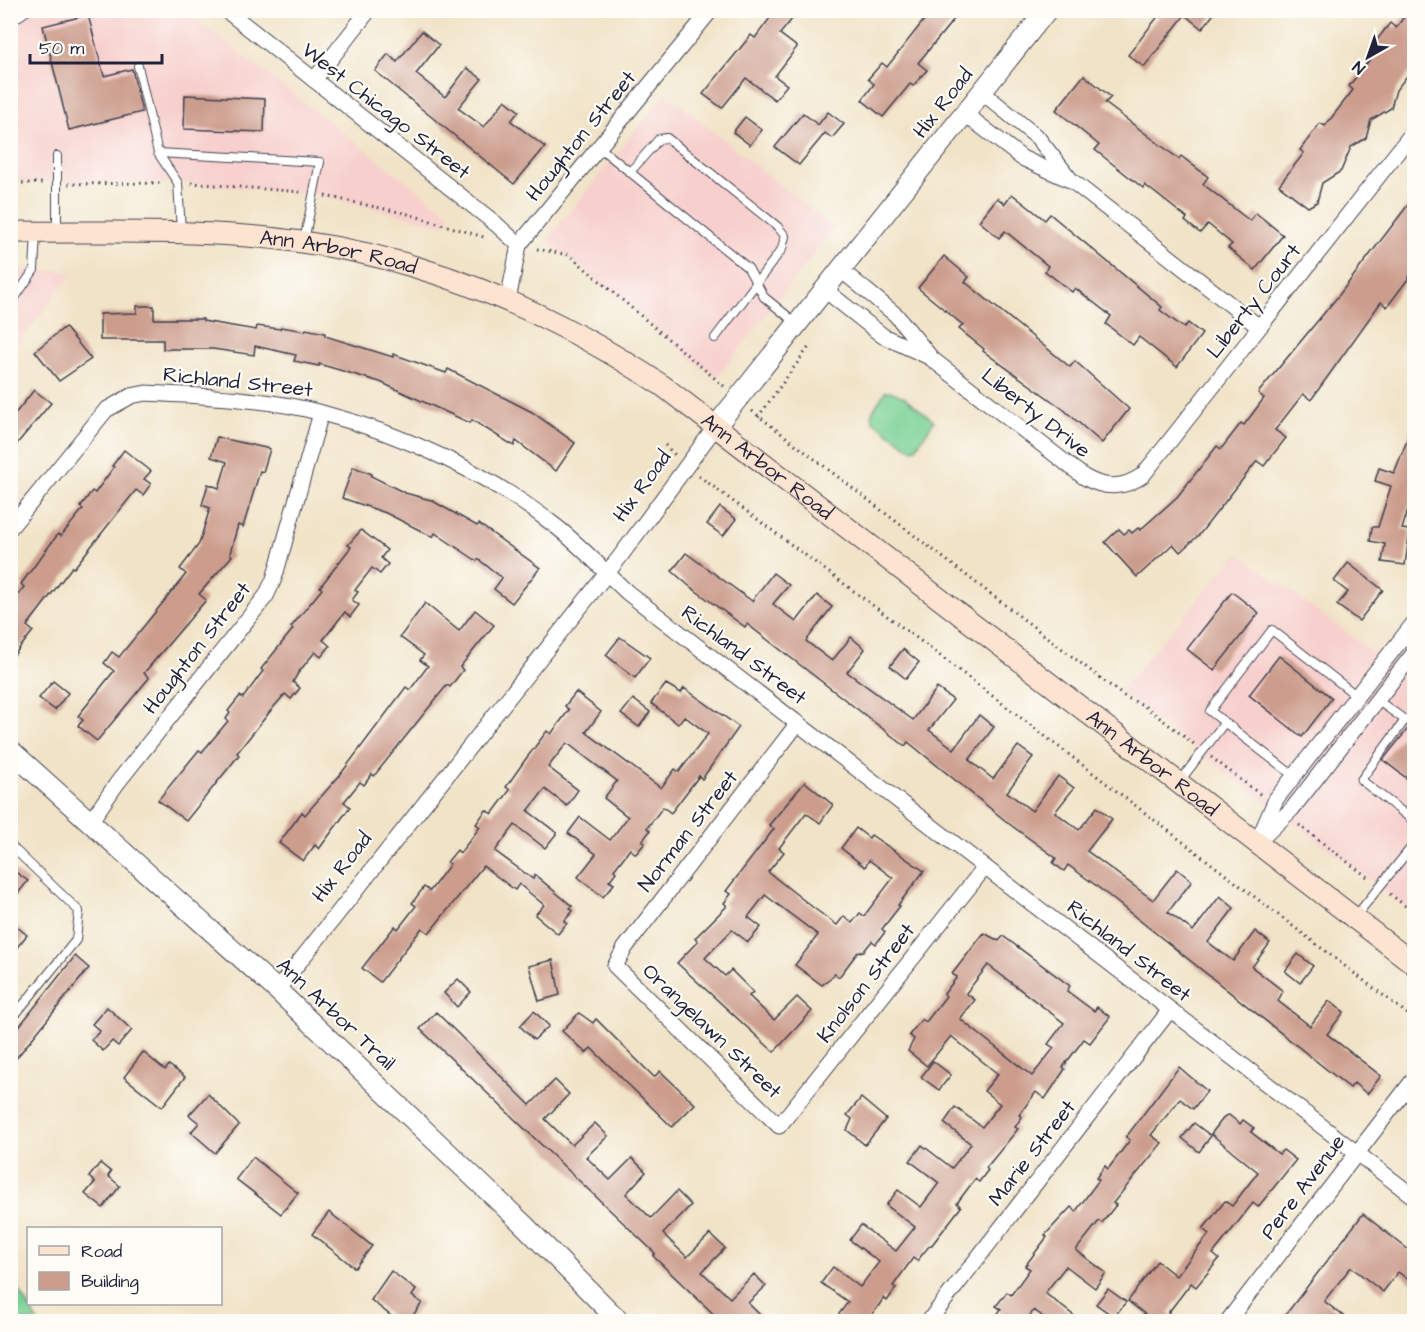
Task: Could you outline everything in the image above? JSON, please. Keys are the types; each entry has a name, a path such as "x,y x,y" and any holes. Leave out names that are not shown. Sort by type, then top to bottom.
{"main road":[{"name":"Ann Arbor Road","path":"10,232 182,233 303,242 356,252 448,278 508,300 571,330 619,357 716,426 1414,964"}],"street":[{"name":"West Chicago Street","path":"226,10 519,245"},
{"path":"314,80 369,10"},
{"name":"Houghton Street","path":"508,300 519,245 711,10"},
{"name":"Hix Road","path":"278,990 606,573 716,426 1047,10"},
{"path":"982,92 1038,138 1072,181"},
{"path":"964,113 1022,158 1072,181 1259,327"},
{"name":"Liberty Court","path":"1119,486 1132,483 1143,476 1414,131"},
{"path":"841,270 896,315 933,359"},
{"path":"825,290 883,336 933,359"},
{"name":"Liberty Drive","path":"933,359 1084,477 1102,486 1119,486"},
{"name":"Richland Street","path":"10,528 106,410 131,396 146,393 253,401 321,413 404,441 481,478 556,527 586,551 628,593 1414,1197"},
{"name":"Houghton Street","path":"90,822 118,782 266,596 274,579 321,413"},
{"path":"1257,843 1279,810 1294,777 1414,623"},
{"path":"1279,810 1307,789 1414,653"},
{"path":"1360,692 1377,700"},
{"name":"Norman Street","path":"615,966 625,948 798,723"},
{"name":"Ann Arbor Trail","path":"11,751 278,990 524,1225 620,1322"},
{"path":"1294,777 1307,789"},
{"name":"Knolson Street","path":"779,1126 985,867"},
{"name":"Orangelawn Street","path":"615,966 779,1126"},
{"name":"Marie Street","path":"928,1322 1170,1010"},
{"name":"Pere Avenue","path":"1227,1322 1414,1079"}],"lane":[{"path":"18,16 28,10"},
{"path":"138,66 158,153 178,183 182,233"},
{"path":"630,172 659,139 667,138 778,227 785,236 785,243 715,338"},
{"path":"599,147 748,268 764,297 797,324"},
{"path":"158,153 320,162 303,242"},
{"path":"10,305 34,270 47,232 57,156"},
{"path":"1294,777 1210,711 1272,630 1360,692"},
{"path":"1377,700 1405,720 1361,780 1414,821"},
{"path":"1179,782 1225,722"},
{"path":"1354,918 1414,844"},
{"path":"10,845 79,911 76,940 10,1021"}],"path":[{"path":"10,183 44,183"},
{"path":"69,184 160,183"},
{"path":"197,183 304,192"},
{"path":"325,196 408,214 491,240"},
{"path":"539,249 568,255 739,398 758,417 908,532 943,556 1125,698 1143,705 1414,913"},
{"path":"758,417 811,344"},
{"path":"665,445 685,466 922,642 1414,1019"}],"shaded area":[{"path":"10,11 185,11 451,215 443,225 313,194 178,183 11,182"},
{"path":"665,93 834,228 716,379 547,240"},
{"path":"11,270 74,271 11,353"},
{"path":"1238,553 1414,682 1414,913 1118,692"}],"green space":[{"path":"890,391 904,397 934,421 916,448 911,449 873,421 872,412 885,392"},
{"path":"10,1277 38,1321 11,1321"}],"building":[{"path":"776,10 799,10 780,34 797,47 775,76 787,85 775,100 746,78 722,108 703,94 751,35 755,38"},
{"path":"932,10 944,10 954,19 918,63 927,70 913,86 910,84 883,117 862,100 874,84 868,79 882,63 887,67"},
{"path":"1163,10 1217,10 1202,29 1185,15 1144,67 1128,55"},
{"path":"1409,10 1414,10 1414,67 1396,90 1391,108 1371,120 1366,138 1351,147 1341,171 1322,183 1317,202 1308,207 1279,185 1304,153 1300,150 1320,123 1325,126 1353,90 1349,86 1374,54 1369,50 1390,23 1396,28"},
{"path":"88,15 104,76 132,69 142,112 69,130 43,26"},
{"path":"422,31 439,45 416,74 445,97 467,68 482,79 458,108 484,127 505,100 519,111 511,121 545,147 514,184 375,71 388,54 397,62"},
{"path":"1084,75 1111,97 1105,103 1179,159 1181,156 1208,177 1203,184 1250,221 1256,213 1283,235 1255,270 1228,248 1232,244 1208,224 1200,233 1185,221 1187,218 1145,185 1143,188 1095,150 1099,145 1056,110"},
{"path":"185,95 265,99 264,132 184,129"},
{"path":"828,112 844,124 832,138 825,133 799,165 775,147 803,113 818,125"},
{"path":"745,117 762,130 750,145 733,132"},
{"path":"1012,194 1045,220 1050,214 1162,307 1160,310 1184,328 1188,323 1202,334 1177,367 1139,337 1133,345 1106,324 1111,316 1075,288 1072,292 1045,271 1048,266 1005,231 999,238 979,221 997,198 1005,204"},
{"path":"1414,197 1414,270 1408,279 1387,307 1381,302 1311,400 1303,394 1275,430 1286,438 1264,466 1257,461 1199,535 1180,552 1173,544 1137,577 1105,542 1119,529 1124,534 1129,530 1132,533 1138,528 1140,530 1177,497 1217,446 1221,449 1241,423 1244,425 1264,398 1258,393 1339,295"},
{"path":"944,256 969,277 965,282 1070,367 1075,361 1129,409 1102,443 1063,409 983,351 984,349 959,329 963,325 918,288"},
{"path":"137,306 154,306 154,319 203,319 203,321 256,330 257,326 305,331 306,329 325,333 325,336 393,357 393,354 446,373 448,369 532,412 575,443 556,471 516,441 514,446 472,420 470,423 380,382 319,364 319,366 294,361 296,355 255,346 254,355 213,349 163,349 163,340 100,340 100,314 137,313"},
{"path":"65,327 91,359 59,381 35,351"},
{"path":"34,390 51,403 10,452 10,420"},
{"path":"1414,423 1414,490 1402,529 1410,530 1405,565 1382,562 1385,544 1370,541 1372,527 1378,527 1391,486 1375,481 1379,468 1394,473"},
{"path":"217,437 270,449 263,472 260,471 243,527 238,525 230,553 232,556 199,594 206,600 144,673 149,678 97,741 78,726 83,720 78,716 114,671 104,663 112,652 119,657 186,574 180,569 199,544 210,508 202,505 208,484 219,488 227,462 211,457"},
{"path":"124,450 151,471 144,479 151,484 143,495 136,490 74,568 72,567 27,626 33,631 10,660 10,604 24,587 21,584 58,534 61,536 83,509 80,507 92,491 95,493"},
{"path":"353,467 372,474 371,476 405,493 431,500 477,526 479,524 540,568 512,603 494,589 502,578 478,559 477,561 435,533 433,537 386,513 342,498"},
{"path":"720,507 736,519 723,536 707,524"},
{"path":"361,530 387,550 381,558 388,564 380,574 372,568 355,590 358,592 352,600 359,605 350,617 345,612 323,640 330,646 321,657 315,652 298,673 293,682 300,688 291,699 285,694 272,709 237,753 239,755 186,821 158,800 199,750 202,752 228,721 226,719 230,713 228,711 240,696 243,698 263,671 261,669 322,589 320,587 351,547 348,545"},
{"path":"686,553 752,601 773,573 789,585 773,604 796,622 817,595 832,607 806,641 832,661 851,637 865,649 847,672 913,720 937,688 953,700 929,730 954,749 979,715 994,727 969,760 993,779 1018,746 1033,757 1007,792 1032,811 1058,776 1074,788 1055,812 1079,830 1097,807 1112,819 1087,851 1153,900 1177,869 1192,881 1168,912 1193,931 1220,896 1234,908 1208,942 1233,961 1255,931 1270,943 1252,967 1283,991 1278,1001 1310,1026 1329,1001 1344,1012 1327,1034 1381,1076 1367,1094 1354,1083 1350,1088 1094,884 1068,865 1064,871 1053,863 1056,858 1012,826 908,742 905,746 747,624 745,627 688,585 672,571"},
{"path":"1348,563 1383,590 1359,621 1337,605 1348,592 1334,581"},
{"path":"1232,592 1259,613 1214,670 1187,649"},
{"path":"425,603 459,631 475,610 494,625 460,667 463,670 450,687 447,685 374,776 372,774 364,785 360,782 344,802 350,807 319,849 315,845 303,861 279,843 302,812 305,815 340,775 406,687 410,690 428,666 420,660 424,655 400,637"},
{"path":"620,637 650,658 635,678 606,655"},
{"path":"903,649 919,662 906,679 890,666"},
{"path":"1279,656 1332,698 1302,737 1249,695"},
{"path":"53,681 68,693 55,710 39,698"},
{"path":"666,684 681,693 684,688 739,727 702,779 699,776 671,813 663,807 647,828 650,831 642,841 645,843 636,854 630,849 614,870 616,872 609,881 614,884 603,897 578,877 596,854 568,833 580,817 610,840 628,817 604,798 617,781 567,743 548,767 578,790 567,806 545,789 528,811 557,833 545,848 515,825 495,851 533,879 535,875 572,906 570,908 573,911 564,921 567,923 558,934 535,915 544,905 519,884 515,890 483,866 429,933 422,928 380,982 362,968 395,926 398,929 416,906 412,903 424,887 430,891 450,864 447,862 457,850 460,853 480,827 476,824 486,810 492,814 510,790 506,787 525,760 547,731 551,734 569,710 565,706 576,692 601,712 586,732 661,788 675,769 679,772 708,734 684,716 678,724 651,703"},
{"path":"633,699 650,712 639,727 621,714"},
{"path":"1414,721 1414,784 1383,760"},
{"path":"805,782 833,805 820,823 806,813 779,848 784,852 768,872 815,909 837,925 844,916 852,923 860,913 864,916 893,878 869,860 865,867 841,848 856,828 869,838 871,835 924,871 882,929 885,932 876,944 872,941 864,951 858,952 839,977 835,974 822,985 795,965 818,935 765,895 748,917 761,927 748,942 732,930 705,958 725,976 731,970 753,992 749,996 774,1020 797,997 812,1011 774,1052 677,963 698,941 695,938 727,906 724,903 731,894 726,891 774,829 769,825"},
{"path":"10,868 28,881 10,903"},
{"path":"10,921 27,935 10,956"},
{"path":"984,933 999,941 1003,936 1070,986 1067,991 1094,1011 1097,1007 1110,1017 1090,1043 1084,1039 1063,1067 1065,1069 1045,1099 1036,1092 1019,1115 1022,1117 1015,1127 1018,1129 986,1168 988,1170 979,1182 975,1179 957,1203 961,1207 931,1246 917,1261 913,1258 893,1286 896,1288 887,1301 884,1298 867,1322 833,1322 848,1302 821,1283 833,1267 860,1287 879,1262 850,1240 861,1225 896,1251 915,1227 886,1205 898,1190 921,1207 939,1183 910,1161 922,1145 952,1168 971,1144 944,1123 955,1107 982,1127 1000,1104 984,1091 998,1074 951,1036 927,1066 908,1051 914,1039 909,1035 922,1019 926,1022 946,996 944,994 957,977 952,974","holes":["988,965 1064,1023 1048,1044 1054,1048 1032,1076 960,1019 975,1000 966,993"]},
{"path":"1298,954 1313,966 1300,983 1285,971"},
{"path":"75,956 89,968 10,1066 10,1038"},
{"path":"553,960 560,995 539,1001 529,966"},
{"path":"458,979 471,992 457,1007 444,993"},
{"path":"107,1007 132,1030 118,1046 112,1041 103,1051 91,1040 100,1031 92,1024"},
{"path":"534,1011 549,1026 534,1040 520,1026"},
{"path":"436,1012 530,1105 555,1080 569,1094 545,1119 572,1145 595,1123 608,1136 586,1157 610,1180 632,1158 646,1172 626,1194 651,1218 677,1191 691,1205 663,1234 687,1257 710,1234 725,1248 702,1272 730,1298 754,1274 766,1286 748,1303 767,1322 722,1322 653,1256 655,1253 420,1029"},
{"path":"579,1013 593,1023 596,1019 654,1077 660,1071 695,1104 672,1127 591,1048 586,1053 562,1031"},
{"path":"143,1052 165,1070 169,1065 185,1077 162,1107 124,1077"},
{"path":"933,1061 951,1075 939,1090 921,1077"},
{"path":"1179,1067 1207,1091 1193,1109 1180,1099 1151,1135 1162,1143 1113,1203 1116,1205 1102,1223 1099,1221 1076,1250 1106,1273 1095,1288 1066,1266 1045,1293 1082,1322 1050,1322 1034,1310 1025,1322 992,1322 1001,1309 996,1306 1007,1292 1011,1295 1030,1269 1025,1266 1047,1237 1045,1235 1071,1207 1076,1211 1099,1180 1096,1178 1105,1166 1108,1169 1130,1140 1126,1137"},
{"path":"208,1094 239,1125 215,1153 191,1132 199,1123 189,1115"},
{"path":"861,1098 886,1119 865,1145 847,1130 852,1119 847,1115"},
{"path":"1229,1115 1240,1124 1243,1120 1254,1128 1251,1132 1279,1154 1283,1150 1296,1160 1258,1207 1253,1203 1213,1254 1219,1259 1196,1287 1191,1283 1168,1313 1178,1322 1155,1322 1128,1301 1157,1261 1176,1276 1209,1234 1203,1229 1225,1201 1232,1206 1258,1172 1211,1134 1225,1116"},
{"path":"1194,1123 1211,1136 1199,1152 1182,1138"},
{"path":"253,1157 298,1193 281,1214 236,1179"},
{"path":"100,1163 111,1172 108,1176 120,1186 103,1208 85,1194 95,1182 89,1177"},
{"path":"329,1212 372,1246 355,1268 312,1234"},
{"path":"1363,1214 1414,1254 1414,1284 1398,1272 1383,1292 1351,1267 1324,1301 1351,1322 1280,1322"},
{"path":"391,1271 416,1290 412,1296 422,1303 408,1322 399,1322 371,1300"},
{"path":"1108,1289 1126,1302 1114,1317 1096,1304"}]}
